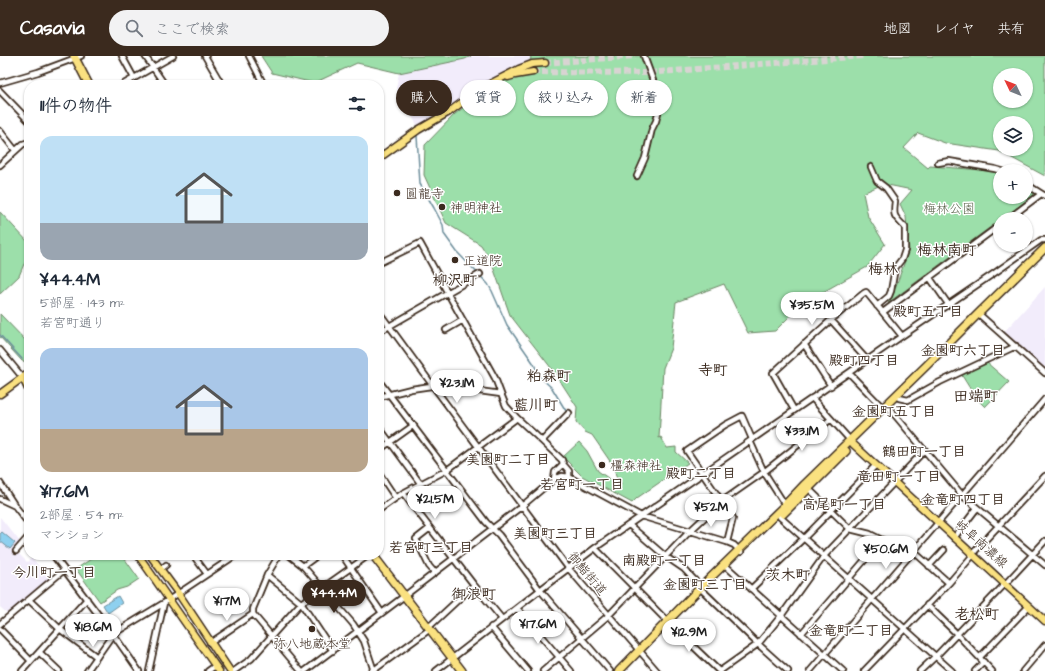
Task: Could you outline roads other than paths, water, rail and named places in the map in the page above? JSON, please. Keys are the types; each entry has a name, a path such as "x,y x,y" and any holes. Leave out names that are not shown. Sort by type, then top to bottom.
{"highway":[{"path":"77,57 87,80"},
{"path":"77,57 91,80"},
{"path":"701,588 727,567 740,551 780,517 809,489 852,442 1045,248"},
{"path":"886,408 899,398 1045,254"},
{"path":"619,671 640,652 701,588 740,551 805,484 852,442"},
{"path":"377,560 431,625 462,671"},
{"path":"382,560 453,658 466,671"},
{"path":"625,671 640,652"}],"main road":[{"path":"496,80 532,64 545,63"},
{"path":"500,80 515,75 533,72"},
{"path":"384,154 418,130 449,112 460,103"},
{"path":"0,394 23,378"},
{"name":"岐阜南濃線","path":"852,442 895,481"},
{"name":"岐阜南濃線","path":"852,442 974,553 1045,621"},
{"path":"141,560 166,601 217,668"},
{"path":"155,560 163,567 210,643 230,671"},
{"name":"岐阜南濃線","path":"1006,583 1045,615"}],"street":[{"path":"122,56 134,78 174,56"},
{"path":"145,56 161,80"},
{"path":"205,56 219,80"},
{"path":"249,56 261,80"},
{"path":"637,176 645,158 652,129 658,113 655,86 644,56"},
{"path":"0,83 38,72 77,57"},
{"path":"0,91 24,117"},
{"path":"0,131 15,150"},
{"path":"0,165 15,150 24,144"},
{"path":"938,163 949,161 993,169"},
{"path":"871,167 877,182 886,188 895,201 893,213 905,227 905,250 902,258 895,268 891,291 889,296 877,306"},
{"path":"1018,212 1043,195 1033,189"},
{"path":"882,312 993,230"},
{"path":"436,671 595,548 1041,240 1045,240"},
{"path":"384,261 420,243 496,378 506,406 562,460 563,464 569,471 569,477"},
{"path":"384,329 480,274"},
{"path":"930,278 948,304"},
{"path":"794,410 773,373 831,320 864,293 866,292 902,336"},
{"path":"981,316 1045,373"},
{"name":"御鮨街道","path":"384,319 569,569 657,671"},
{"path":"446,330 463,320"},
{"path":"831,320 867,360"},
{"path":"804,344 831,386"},
{"path":"899,398 908,400 940,382 1016,346"},
{"path":"0,350 23,378"},
{"path":"849,373 886,408 925,450 962,495 1045,565"},
{"path":"384,396 411,389 445,384 468,391 501,394"},
{"path":"384,388 540,590 610,671"},
{"path":"812,398 852,442"},
{"path":"810,671 1045,399"},
{"path":"542,441 570,413"},
{"path":"726,542 733,518 687,451 725,425 742,416 764,472 785,505"},
{"path":"384,506 395,497 447,470 517,418"},
{"path":"543,671 608,615 690,531 721,502 764,472 831,419"},
{"path":"384,446 414,426"},
{"path":"384,434 420,483"},
{"path":"595,548 719,671 758,644 781,616 824,556 925,450"},
{"path":"554,479 555,472 563,464"},
{"path":"751,589 876,465"},
{"path":"305,671 313,669 333,650 522,506 554,479 562,476 569,477 641,516 726,542 740,551"},
{"path":"864,671 949,582 998,526 1045,476"},
{"path":"384,480 395,497"},
{"path":"0,483 24,518"},
{"path":"809,489 850,529 870,534 882,540 904,546 913,551 949,582"},
{"path":"403,493 502,619"},
{"path":"0,499 15,506"},
{"path":"955,537 977,508"},
{"path":"780,517 952,671"},
{"path":"629,525 665,556 684,569 701,588 758,644 788,671"},
{"path":"430,528 416,539 434,573"},
{"path":"801,634 882,540"},
{"path":"920,671 1033,556 1045,541"},
{"path":"16,551 24,542"},
{"path":"929,566 944,550"},
{"path":"57,560 139,671"},
{"path":"197,560 207,574"},
{"path":"87,671 113,634 228,560"},
{"path":"276,560 267,575 253,610 253,614 301,671"},
{"path":"295,560 303,566 358,632 364,641 373,671 426,632"},
{"path":"303,566 311,560"},
{"path":"345,560 382,613"},
{"path":"234,671 251,659 301,602 362,560"},
{"path":"727,567 842,671"},
{"path":"0,624 64,570"},
{"path":"267,575 301,602 333,650"},
{"path":"431,625 474,585"},
{"path":"22,671 87,599"},
{"path":"29,600 60,630 97,657"},
{"path":"149,671 166,601"},
{"path":"927,605 980,657 992,671"},
{"path":"980,657 1029,606"},
{"path":"517,608 571,671"},
{"path":"210,643 253,614"},
{"path":"0,628 31,661"},
{"path":"491,628 528,671"},
{"path":"1023,671 1045,645"},
{"path":"39,652 59,671"},
{"path":"975,671 984,662"},
{"path":"208,671 217,668"}],"water":[{"path":"2,532 15,543 10,549 0,541 0,534"},
{"path":"118,596 122,603 108,613 103,605"}],"waterway":[{"path":"417,136 420,184 443,225 444,234 457,252 488,284 507,325 534,364 539,376 552,388 566,411"},
{"path":"0,335 22,359"}],"tunnel":[{"path":"545,63 635,56"},
{"path":"533,72 647,73 864,56"}],"place":[{"name":"圓龍寺","path":"397,193"},
{"name":"神明神社","path":"442,207"},
{"name":"正道院","path":"455,260"},
{"name":"橿森神社","path":"602,465"},
{"name":"弥八地蔵本堂","path":"312,629"}],"district":[{"name":"梅林南町","path":"947,250"},
{"name":"梅林","path":"883,269"},
{"name":"柳沢町","path":"455,280"},
{"name":"殿町五丁目","path":"928,311"},
{"name":"金園町六丁目","path":"963,350"},
{"name":"殿町四丁目","path":"864,360"},
{"name":"寺町","path":"713,370"},
{"name":"粕森町","path":"549,376"},
{"name":"田端町","path":"976,396"},
{"name":"藍川町","path":"536,405"},
{"name":"金園町五丁目","path":"894,411"},
{"name":"鶴田町一丁目","path":"924,451"},
{"name":"美園町二丁目","path":"508,459"},
{"name":"殿町二丁目","path":"701,473"},
{"name":"竜田町一丁目","path":"899,476"},
{"name":"若宮町一丁目","path":"582,484"},
{"name":"金竜町四丁目","path":"963,499"},
{"name":"高尾町一丁目","path":"844,504"},
{"name":"美園町三丁目","path":"555,533"},
{"name":"若宮町三丁目","path":"431,547"},
{"name":"南殿町一丁目","path":"664,560"},
{"name":"今川町一丁目","path":"54,572"},
{"name":"茨木町","path":"788,575"},
{"name":"金園町三丁目","path":"705,584"},
{"name":"御浪町","path":"474,594"},
{"name":"老松町","path":"977,614"},
{"name":"金竜町二丁目","path":"851,630"}],"park label":[{"name":"梅林公園","path":"949,208"}]}
